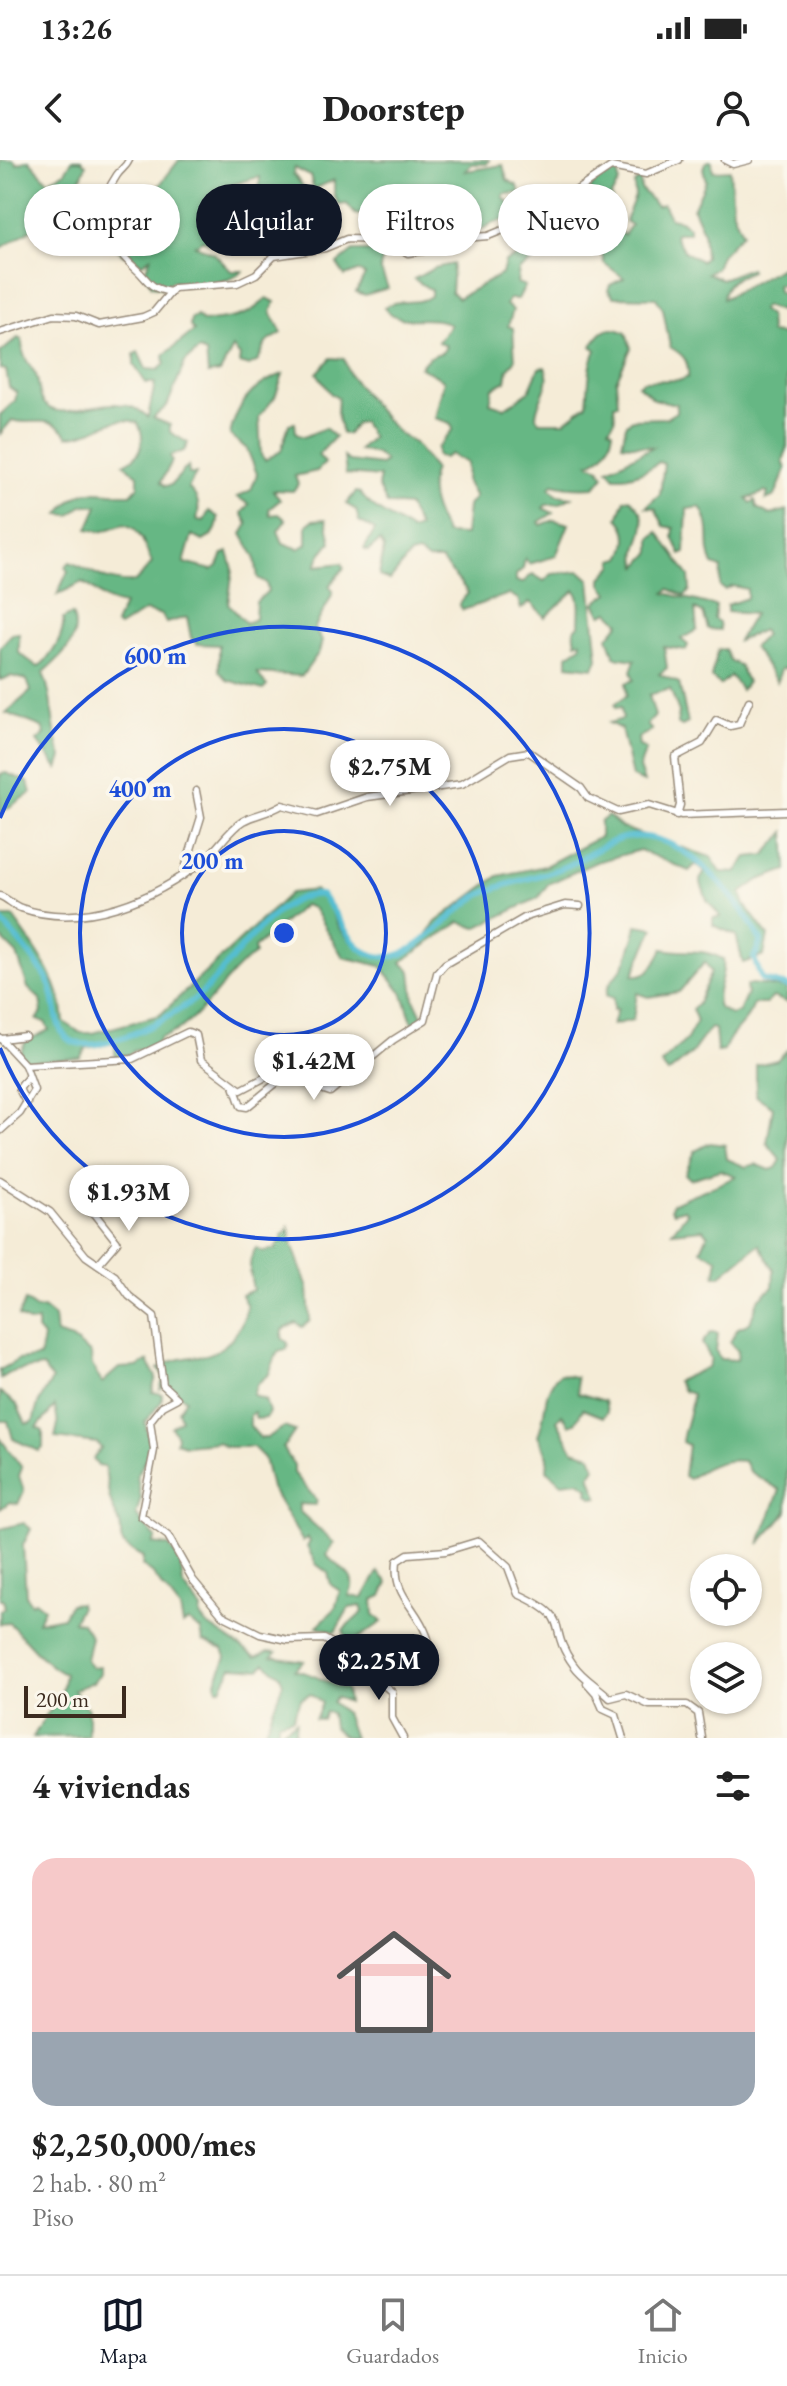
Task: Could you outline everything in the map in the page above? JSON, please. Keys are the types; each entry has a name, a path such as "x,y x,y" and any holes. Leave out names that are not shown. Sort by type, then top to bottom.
{"street":[{"path":"129,160 107,197 105,232 118,254 150,287 170,292"},
{"path":"0,332 54,315 76,316 99,325 143,317 154,312 174,288 237,283 256,274 274,256 325,248 347,239 385,240 408,253 423,251 440,240 488,236 523,222 535,208 562,200 611,167 646,174 679,160"},
{"path":"725,160 733,164 749,160"},
{"path":"677,815 680,805 675,757 702,743 714,721 730,726 739,724 749,701"},
{"path":"0,896 25,909 81,914 137,900 183,875 208,857 241,822 270,813 282,805 317,814 367,797 462,784 494,763 521,753 533,754 581,788 588,798 612,810 625,811 649,805 677,815 787,811"},
{"path":"183,875 201,817 196,791"},
{"path":"25,1065 132,1059 188,1032 196,1035 201,1060 234,1086 245,1090 279,1070 293,1056 299,1057 324,1090 334,1090 371,1057 425,1020 437,973 445,964 526,917 565,905 580,906"},
{"path":"1,1039 25,1036"},
{"path":"0,1131 27,1104 34,1090 25,1065 1,1039"},
{"path":"234,1086 241,1106 247,1107 297,1066 299,1057"},
{"path":"27,1104 19,1089 28,1077"},
{"path":"0,1180 50,1212 86,1256 115,1276 129,1296 152,1312 163,1385 177,1398 162,1406 150,1421 154,1450 141,1516 168,1536 193,1580 222,1615 260,1634 288,1640 324,1639 354,1652 375,1666 395,1659 403,1661 417,1679 428,1682 429,1640 416,1612 399,1592 397,1561 408,1554 446,1551 479,1541 508,1567 518,1594 551,1612 571,1661 603,1709 616,1715 623,1738"},
{"path":"88,1211 95,1214 117,1242 98,1264"},
{"path":"357,1662 373,1679 389,1687 394,1697 393,1721 403,1738"},
{"path":"584,1677 610,1698 630,1694 649,1705 669,1703 693,1708 701,1721 702,1738"}],"green space":[{"path":"0,160 14,160 17,164 29,160 48,181 65,172 72,160 81,160 86,165 80,184 24,184 24,234 0,249"},
{"path":"179,160 489,160 487,164 472,164 465,171 503,165 507,180 514,184 498,184 498,222 482,230 482,184 358,184 358,214 347,204 342,205 342,184 334,184 334,180 312,184 310,176 295,168 293,174 301,184 259,184 260,177 236,184 196,184 196,256 217,256 231,271 243,271 219,282 199,284 172,281 164,288 152,286 144,273 151,257 141,264 132,256 180,256 180,184 160,184"},
{"path":"712,161 713,171 730,170 733,212 742,233 721,255 716,268 707,273 722,279 750,268 751,271 728,284 723,299 787,264 787,285 777,285 778,292 787,295 787,308 783,312 765,306 761,310 769,315 770,333 787,335 787,449 783,461 786,469 775,496 766,500 768,493 765,492 747,499 751,503 755,500 757,508 770,515 787,510 787,668 781,669 777,682 753,647 765,635 762,630 738,641 754,614 727,612 727,605 747,598 747,589 733,586 725,590 720,586 721,568 713,565 710,557 707,523 700,507 687,509 685,553 681,555 673,537 674,528 664,526 655,508 646,507 660,494 664,464 659,462 638,473 620,477 615,477 608,469 653,447 622,444 626,425 632,419 666,418 676,412 676,404 654,399 638,385 643,381 681,380 688,377 688,367 682,356 670,347 663,309 656,298 614,297 608,290 610,285 624,278 604,263 602,256 628,256 628,229 631,225 628,214 635,196 634,184 640,179 641,189 657,206 663,204 670,218 680,220 689,228 689,233 676,233 675,237 685,252 701,261 705,258 703,231 693,209 706,181 703,168 706,162"},
{"path":"613,172 618,173 619,182 594,184"},
{"path":"353,251 358,251 358,256 383,257 380,268 388,288 365,295 356,292 365,275 358,271 345,276 337,264"},
{"path":"535,256 519,269 517,283 525,286 518,299 509,299 506,305 513,310 508,326 513,328 515,361 508,369 506,381 493,388 490,403 505,408 529,391 539,368 545,367 546,386 536,417 540,422 564,422 587,404 590,370 596,350 592,346 598,336 606,330 620,330 626,333 631,348 616,381 618,404 614,404 615,420 609,428 613,431 610,442 602,455 589,463 599,468 604,476 595,487 553,484 550,488 557,495 572,497 559,504 546,505 543,508 553,513 539,522 541,525 554,520 569,524 556,556 529,564 525,558 523,569 516,575 516,581 522,583 533,574 544,581 552,574 580,571 590,580 598,659 594,668 568,665 568,655 581,646 581,641 576,643 574,630 579,625 580,611 575,590 545,617 530,602 521,609 518,599 509,594 463,610 459,604 468,593 463,586 441,560 428,560 418,553 410,555 390,580 379,576 384,548 380,541 368,551 364,549 375,530 359,521 356,510 346,504 356,492 377,510 411,531 419,528 408,506 387,504 378,486 380,477 346,474 344,457 349,461 381,465 385,461 376,454 359,450 372,437 362,422 356,423 348,434 342,434 337,413 338,398 331,394 317,373 331,358 344,359 350,375 377,410 399,434 414,443 434,469 431,494 446,534 465,535 468,506 475,497 466,481 467,463 451,454 444,458 437,456 437,448 453,429 450,423 435,418 444,380 420,367 429,357 443,352 446,346 438,342 450,325 442,321 399,318 384,307 431,296 431,290 414,279 434,268 453,264 451,292 458,298 502,274 505,262 516,257"},
{"path":"267,298 275,302 271,312 282,333 266,343 258,361 249,366 239,363 240,356 233,348 220,372 208,374 206,353 199,350 185,362 167,406 153,418 170,425 170,432 188,443 184,451 170,456 172,461 161,482 165,486 171,485 188,466 189,474 196,474 188,488 198,502 197,520 204,521 209,511 218,517 216,529 207,539 203,541 192,535 184,563 212,570 218,566 223,554 228,552 233,569 228,604 246,623 255,619 256,602 268,591 266,583 258,578 255,557 242,534 248,524 242,513 249,504 237,497 251,490 257,474 247,449 230,435 237,414 255,390 283,374 275,397 259,417 261,455 265,460 281,451 289,424 295,423 296,434 304,437 325,428 335,437 318,455 325,463 317,471 295,476 298,484 293,491 273,490 280,500 269,509 270,515 279,514 286,520 278,531 283,543 299,549 307,544 307,525 313,520 326,519 331,542 320,555 316,566 342,563 344,568 329,586 332,595 315,627 322,641 319,652 302,676 257,673 267,686 263,690 227,680 219,671 219,645 197,644 191,638 187,617 166,623 162,615 145,611 119,627 115,624 124,605 104,598 82,582 57,595 68,571 65,567 70,562 108,579 125,582 135,582 152,563 134,528 124,524 101,532 88,529 98,506 83,505 71,515 59,514 84,493 131,494 138,486 138,475 124,464 139,452 142,436 138,423 129,420 68,436 49,422 12,420 0,434 0,415 15,401 17,393 9,387 6,370 0,369 0,353 18,338 22,340 24,355 37,376 42,399 53,410 119,404 134,408 148,417 155,383 146,383 134,365 134,354 138,352 146,369 158,370 165,364 164,355 194,331 190,326 191,319 197,316 203,322 237,317 251,311"},
{"path":"630,498 644,521 636,559 638,566 651,552 651,538 658,532 689,576 690,590 685,596 669,589 665,593 716,606 714,619 719,622 720,630 708,629 703,613 695,609 697,630 681,639 688,645 686,650 664,647 667,668 659,674 679,683 688,723 682,726 677,723 679,712 670,689 649,695 655,716 647,725 652,730 638,738 639,746 646,749 639,768 644,782 632,777 621,729 609,723 623,719 621,707 616,708 615,704 627,695 626,683 634,680 631,671 635,660 615,657 608,637 620,623 609,612 602,615 595,603 609,593 602,584 602,578 614,565 613,560 621,558 626,548 626,532 618,518 625,499"},
{"path":"72,614 75,623 72,640 63,655 43,673 62,757 58,769 37,741 45,734 42,727 6,713 31,691 27,680 11,676 0,680 0,647 12,634 19,633 19,653 38,667 56,645 62,632 63,619"},
{"path":"725,649 730,661 740,666 747,682 741,690 731,676 720,685 711,677 718,650"},
{"path":"6,773 28,782 31,793 0,813 0,774"},
{"path":"608,816 622,828 711,857 721,872 736,873 747,857 765,855 785,832 787,870 759,880 741,893 745,905 768,936 764,956 743,963 736,935 713,925 713,918 721,917 707,900 700,880 705,872 696,864 689,871 640,850 596,862 548,884 538,898 476,928 460,922 401,962 411,971 414,999 423,1018 413,1024 402,992 381,966 343,957 313,908 304,905 254,948 255,954 187,1024 159,1038 158,1044 145,1051 135,1050 128,1055 115,1057 115,1043 86,1048 80,1058 26,1061 19,1055 26,1041 49,1030 45,1022 37,1020 42,1012 40,999 28,988 17,954 0,937 0,917 13,917 38,953 53,979 64,1022 81,1033 93,1033 160,1015 290,893 315,890 327,902 339,928 353,944 371,954 389,958 405,954 424,939 436,922 498,876 545,866 600,837 600,822"},
{"path":"637,925 654,928 633,975 649,971 663,949 707,953 723,959 719,1008 731,1015 739,1012 747,994 746,986 751,984 787,988 787,1002 773,997 766,1004 754,1004 724,1051 717,1052 715,1029 710,1028 691,1054 668,1073 661,1064 687,1039 697,1021 692,1009 698,1004 711,972 705,962 679,992 648,997 637,993 633,1020 612,1025 617,1009 613,1010 613,998 606,996 607,990 626,962"},
{"path":"787,1050 787,1512 759,1544 780,1490 749,1471 744,1461 722,1462 701,1470 689,1479 684,1476 688,1445 682,1442 692,1394 683,1391 677,1381 708,1367 711,1359 702,1343 711,1332 718,1333 716,1351 720,1359 737,1360 738,1351 730,1342 738,1328 750,1323 758,1300 773,1287 774,1270 759,1244 720,1276 715,1275 718,1259 701,1250 708,1234 703,1229 672,1232 687,1213 684,1209 674,1212 671,1209 672,1204 736,1176 720,1170 690,1179 685,1174 695,1151 710,1143 725,1145 727,1159 746,1167 756,1164 770,1170 776,1168 781,1160 767,1143 773,1107 756,1096 756,1065 777,1060"},
{"path":"289,1227 308,1288 310,1321 302,1327 296,1323 283,1330 282,1338 288,1343 287,1349 278,1351 269,1374 257,1384 253,1395 265,1400 269,1412 266,1418 256,1419 254,1412 250,1415 250,1426 260,1438 267,1438 284,1427 295,1431 283,1448 294,1465 294,1473 317,1501 315,1505 299,1504 299,1511 334,1543 327,1555 350,1576 352,1588 349,1596 363,1598 378,1572 388,1582 382,1596 373,1600 374,1614 382,1622 358,1638 347,1639 343,1630 363,1612 361,1606 349,1608 335,1632 317,1626 335,1609 340,1591 331,1585 328,1573 316,1564 307,1547 310,1541 308,1538 303,1542 271,1488 264,1458 253,1447 226,1447 218,1442 185,1445 176,1442 177,1436 171,1427 181,1419 178,1411 186,1399 167,1386 160,1389 164,1377 158,1369 166,1363 217,1351 231,1339 245,1315 247,1306 241,1295 253,1290 250,1268 253,1253 256,1248 263,1252 275,1249"},
{"path":"25,1301 36,1309 43,1308 54,1317 56,1334 72,1339 91,1354 92,1365 102,1383 119,1368 137,1367 148,1361 156,1377 152,1392 162,1394 162,1401 145,1422 151,1449 137,1476 141,1498 136,1515 156,1538 153,1544 169,1546 180,1561 183,1584 201,1609 200,1616 206,1624 256,1657 268,1651 277,1652 272,1656 304,1661 294,1670 346,1689 348,1702 335,1697 332,1702 345,1713 354,1738 344,1736 333,1727 331,1713 325,1712 322,1719 315,1719 322,1703 310,1694 300,1699 293,1718 278,1722 278,1734 296,1721 294,1738 262,1738 283,1683 280,1675 265,1663 260,1669 232,1667 221,1688 217,1688 216,1681 226,1657 223,1649 203,1641 201,1630 188,1621 183,1625 180,1609 152,1573 142,1566 143,1557 122,1542 105,1467 98,1466 93,1459 101,1448 97,1443 55,1438 58,1424 55,1406 37,1428 43,1431 43,1448 39,1451 13,1439 8,1421 0,1421 0,1392 17,1405 26,1424 33,1422 38,1404 52,1380 43,1367 15,1371 1,1379 0,1370 18,1360 40,1357 43,1337 37,1330 38,1321 30,1323 18,1317"},
{"path":"560,1374 576,1377 578,1393 605,1401 607,1412 603,1417 583,1409 575,1423 569,1425 562,1414 557,1420 573,1450 591,1455 595,1467 590,1475 598,1497 593,1498 588,1493 589,1488 579,1481 561,1483 547,1470 548,1457 538,1435 547,1394"},
{"path":"0,1438 22,1468 19,1476 24,1491 18,1504 10,1502 0,1509"},
{"path":"24,1523 31,1529 23,1545 26,1596 31,1603 35,1601 44,1608 38,1622 63,1617 70,1604 79,1603 80,1608 73,1621 82,1623 91,1637 86,1660 91,1667 100,1666 100,1674 93,1682 74,1690 88,1709 88,1736 33,1737 46,1715 60,1700 65,1674 44,1659 9,1623 0,1624 0,1610 5,1608 3,1599 0,1599 0,1529"}],"waterway":[{"path":"0,920 49,983 64,1035 76,1043 93,1044 134,1033 191,1002 271,917 304,897 321,895 355,944 375,956 388,957 411,949 468,903 488,891 564,867 623,838 645,837 666,842 705,868 738,905 761,941 754,958 762,980 787,986"}]}
